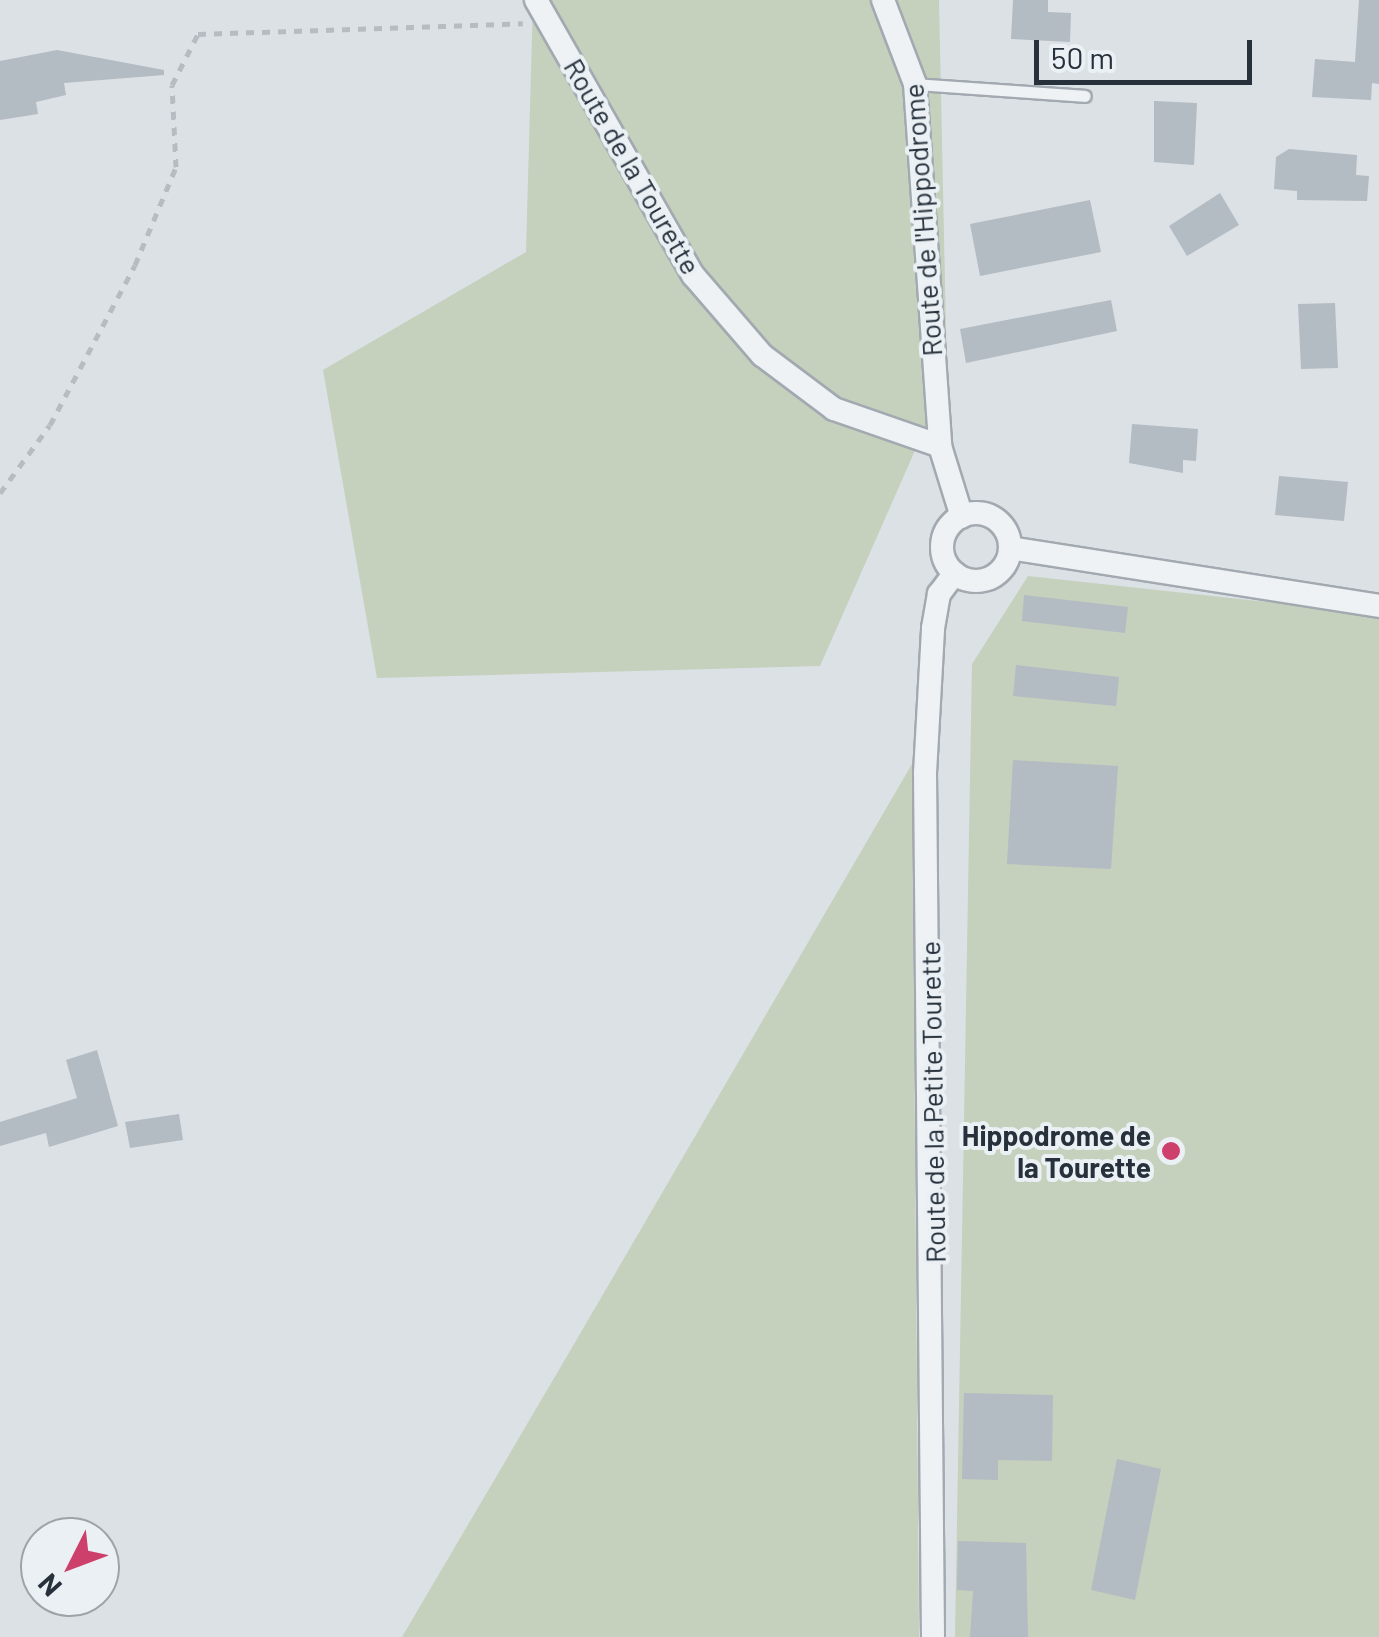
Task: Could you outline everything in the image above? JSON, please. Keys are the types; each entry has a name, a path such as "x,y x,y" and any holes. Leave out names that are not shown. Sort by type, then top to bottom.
{"street":[{"name":"Route de la Tourette","path":"536,0 693,276 762,355 834,409 940,446"},
{"name":"Route de l'Hippodrome","path":"883,0 914,84 940,446 962,517"},
{"path":"962,517 992,518 1010,548 990,578 955,574 942,548 962,517"},
{"path":"1010,548 1379,606"},
{"name":"Route de la Petite Tourette","path":"933,1637 925,772 939,594 955,574"}],"lane":[{"path":"914,84 1085,96"}],"path":[{"path":"0,493 50,425 136,265 176,168 172,85 198,34 549,22"}],"green space":[{"path":"533,0 939,0 947,378 820,666 377,678 323,370 526,252"},
{"name":"Hippodrome de la Tourette","path":"1028,576 1379,614 1379,1637 955,1637 972,664"},
{"name":"Hippodrome de la Tourette","path":"912,764 919,1637 402,1637 570,1351"}],"building":[{"path":"1013,0 1048,0 1048,12 1071,13 1070,42 1011,39"},
{"path":"1359,0 1379,0 1379,84 1372,83 1371,100 1312,97 1315,59 1355,62"},
{"path":"57,50 164,70 164,75 64,83 66,95 36,102 38,114 0,120 0,61"},
{"path":"1154,101 1197,103 1194,165 1154,162"},
{"path":"1289,149 1357,155 1356,175 1369,176 1367,201 1297,200 1297,191 1274,189 1276,157"},
{"path":"1220,193 1239,225 1187,256 1169,226"},
{"path":"1090,200 1101,252 980,276 970,224"},
{"path":"1111,300 1117,331 966,363 960,329"},
{"path":"1335,303 1338,368 1301,369 1298,304"},
{"path":"1132,424 1198,429 1196,461 1183,460 1183,473 1129,463"},
{"path":"1279,476 1348,482 1344,521 1275,515"},
{"path":"1024,595 1128,607 1125,633 1022,621"},
{"path":"1016,665 1119,677 1116,706 1013,696"},
{"path":"1013,760 1118,766 1111,869 1007,864"},
{"path":"97,1050 118,1126 49,1147 46,1133 0,1146 0,1122 77,1098 66,1060"},
{"path":"179,1114 183,1140 130,1148 125,1122"},
{"path":"964,1393 1053,1395 1052,1461 998,1460 998,1480 962,1479"},
{"path":"1117,1459 1161,1469 1135,1600 1091,1590"},
{"path":"958,1541 1026,1543 1028,1637 970,1637 973,1591 957,1590"}],"place":[{"name":"Hippodrome de la Tourette","path":"1171,1151"}]}
